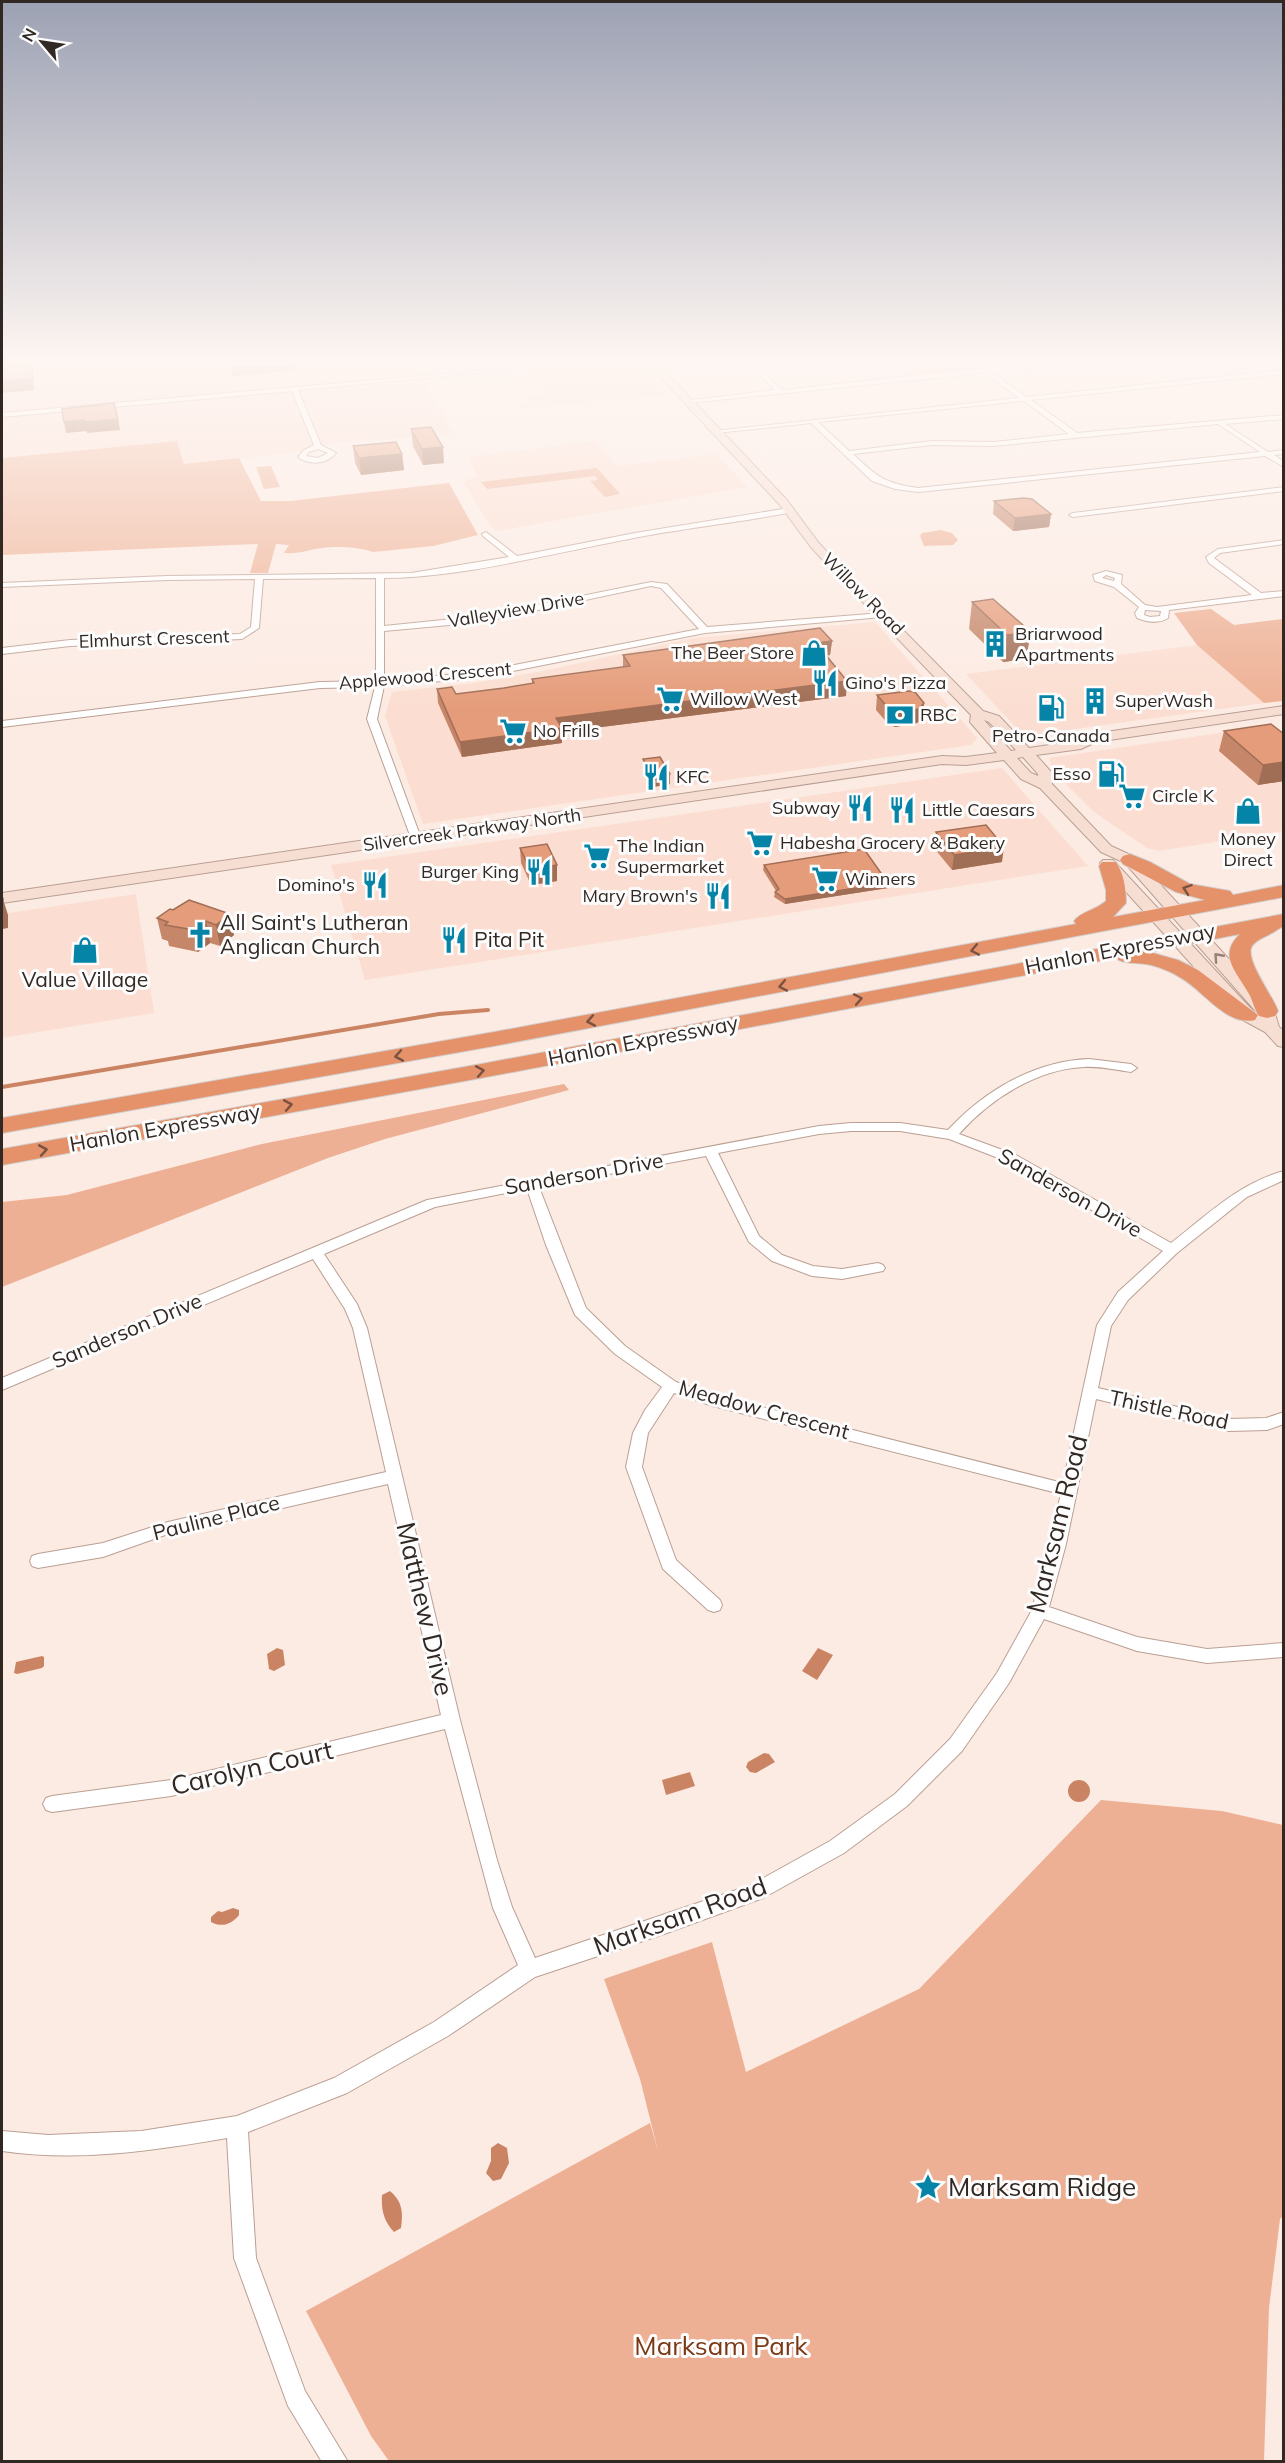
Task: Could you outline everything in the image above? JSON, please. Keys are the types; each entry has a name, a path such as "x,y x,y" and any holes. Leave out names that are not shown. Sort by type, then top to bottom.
{"highway":[{"path":"1032,939 1048,930 1083,922 1104,914 1116,903 1116,891 1107,858"},
{"path":"1130,861 1185,890 1207,895 1274,892"},
{"name":"Hanlon Expressway","path":"2,1126 483,1041 1274,892"},
{"path":"1085,956 1133,956 1163,961 1180,968 1210,988 1230,1008 1262,1018 1264,999 1240,963 1238,949 1243,941 1256,932 1284,921"},
{"name":"Hanlon Expressway","path":"2,1157 481,1071 1176,939 1284,921"}],"main road":[{"name":"Willow Road","path":"762,480 789,510 814,544 882,615 978,714 994,719 1045,773 1045,785"},
{"name":"Silvercreek Parkway North","path":"2,898 942,760 966,761 1021,748 1081,745 1092,738 1284,710"},
{"name":"Willow Road","path":"978,714 977,722 1026,776 1045,785 1176,939 1262,1018"},
{"name":"Willow Road","path":"1107,858 1130,861 1198,935 1262,1018 1284,1042"}],"street":[{"path":"880,480 918,490 1013,480"},
{"path":"1073,515 1284,489"},
{"path":"2,585 167,578 380,577 444,571 635,535 789,510"},
{"path":"486,534 515,558"},
{"path":"1259,596 1212,561 1210,557 1218,551 1284,542"},
{"path":"380,577 380,684 372,719 416,838"},
{"name":"Elmhurst Crescent","path":"2,651 70,643 242,636 255,628 259,578"},
{"name":"Valleyview Drive","path":"381,629 482,619 651,584 664,586 705,630"},
{"path":"1117,585 1143,607 1139,614 1149,620 1164,618 1165,609 1284,593"},
{"name":"Applewood Crescent","path":"2,724 300,687 380,684 478,675 705,630 882,615"},
{"path":"951,1135 968,1116 996,1094 1035,1076 1074,1064 1092,1063 1131,1068"},
{"name":"Sanderson Drive","path":"2,1383 432,1203 819,1130 851,1127 900,1127 951,1135 1011,1158 1172,1250"},
{"path":"710,1151 754,1239 777,1258 812,1271 842,1274 878,1268"},
{"name":"Marksam Road","path":"2,2141 48,2146 141,2142 237,2126 340,2086 441,2029 530,1969 756,1892 837,1847 901,1800 956,1745 1003,1678 1040,1611 1058,1544 1104,1325 1123,1296 1172,1250 1242,1194 1268,1180 1284,1175"},
{"name":"Meadow Crescent","path":"531,1183 580,1311 620,1350 671,1386 713,1400 1068,1490"},
{"name":"Matthew Drive","path":"316,1253 352,1308 360,1328 451,1720 502,1908 530,1969"},
{"path":"671,1386 649,1414 639,1434 634,1450 634,1467 669,1564 714,1605"},
{"name":"Thistle Road","path":"1090,1392 1228,1425 1267,1424 1284,1418"},
{"name":"Pauline Place","path":"38,1561 103,1550 168,1528 395,1476"},
{"path":"1040,1611 1137,1644 1207,1656 1284,1650"},
{"name":"Carolyn Court","path":"52,1804 171,1788 451,1720"},
{"path":"237,2126 245,2258 296,2398 336,2462"}],"shaded area":[{"path":"468,480 741,480 747,487 496,531 489,524 464,483"},
{"path":"875,622 977,738 971,745 423,824 385,716 392,692 474,683 543,671 693,638"},
{"path":"1197,645 1264,703 1024,736 966,674"},
{"path":"1267,726 1283,740 1283,831 1159,851 1147,848 1094,812 1054,772 1049,758"},
{"path":"1002,768 1088,866 365,980 331,865"},
{"path":"136,894 154,1013 2,1038 2,914"},
{"path":"277,1648 283,1650 285,1665 274,1671 269,1669 267,1654"},
{"path":"818,1648 833,1655 817,1680 802,1671"},
{"path":"42,1656 44,1666 42,1668 14,1673 16,1662"},
{"path":"764,1753 769,1754 775,1762 756,1773 750,1772 746,1767 748,1762"},
{"path":"690,1772 695,1786 666,1795 662,1780"},
{"path":"1079,1780 1087,1783 1090,1791 1087,1799 1079,1802 1071,1799 1068,1791 1071,1783"},
{"path":"233,1908 239,1910 239,1915 233,1921 223,1925 211,1922 211,1917 218,1911"},
{"path":"498,2143 507,2148 509,2163 501,2179 493,2181 486,2173 491,2161 491,2148"},
{"path":"390,2191 400,2204 402,2213 401,2228 394,2232 386,2220 382,2206 382,2195"}],"green space":[{"path":"2,480 250,480 261,501 290,501 449,483 478,535 433,546 373,552 334,547 284,553 289,545 276,544 268,573 250,573 258,544 2,555"},
{"path":"261,480 277,480 280,487 264,489"},
{"path":"498,480 562,480 487,489 481,482"},
{"path":"608,480 620,494 605,497 590,481"},
{"path":"941,530 952,533 958,540 953,545 924,546 920,536 922,533"},
{"path":"1211,609 1234,625 1283,619 1283,701 1264,703 1197,645 1174,613"},
{"path":"564,1084 569,1090 385,1139 328,1158 2,1287 2,1202 67,1195 262,1144"},
{"name":"Marksam Park","path":"1101,1800 1222,1811 1283,1825 1284,2215 1280,2219 1269,2308 1264,2461 389,2461 371,2436 306,2311 650,2123 658,2151 640,2079 604,1979 712,1942 746,2072 919,1989"}],"building":[{"path":"1032,499 1051,514 1015,518 994,501"},
{"path":"993,599 1031,632 1007,635 972,602"},
{"name":"Willow West","path":"820,628 832,641 816,643 847,681 556,718 562,728 460,742 437,689 452,687 456,694 504,688 534,683 532,679 630,666 623,655"},
{"path":"915,692 924,703 919,709 897,712 890,710 877,695"},
{"path":"1271,724 1284,734 1284,762 1263,765 1224,731"},
{"path":"660,757 670,774 653,777 643,759"},
{"path":"986,825 1004,847 954,855 936,832"},
{"path":"547,844 557,865 530,869 520,848"},
{"name":"Winners","path":"864,849 888,883 785,899 775,892 779,889 764,865"},
{"path":"189,900 230,914 216,925 206,921 194,930 165,925 168,922 157,918"}],"waterway":[{"path":"2,1087 439,1014 488,1010"}],"place":[{"name":"Briarwood Apartments","path":"995,644"},
{"name":"The Beer Store","path":"814,653"},
{"name":"Gino's Pizza","path":"825,683"},
{"name":"Willow West","path":"670,699"},
{"name":"SuperWash","path":"1095,701"},
{"name":"Petro-Canada","path":"1051,708"},
{"name":"RBC","path":"900,715"},
{"name":"No Frills","path":"513,731"},
{"name":"Esso","path":"1111,774"},
{"name":"KFC","path":"656,777"},
{"name":"Circle K","path":"1132,796"},
{"name":"Subway","path":"860,808"},
{"name":"Little Caesars","path":"902,810"},
{"name":"Money Direct","path":"1248,811"},
{"name":"Habesha Grocery & Bakery","path":"760,843"},
{"name":"The Indian Supermarket","path":"597,856"},
{"name":"Burger King","path":"539,872"},
{"name":"Winners","path":"825,879"},
{"name":"Domino's","path":"375,885"},
{"name":"Mary Brown's","path":"718,896"},
{"name":"All Saint's Lutheran Anglican Church","path":"200,935"},
{"name":"Pita Pit","path":"454,940"},
{"name":"Value Village","path":"85,950"},
{"name":"Marksam Ridge","path":"928,2187"}]}
